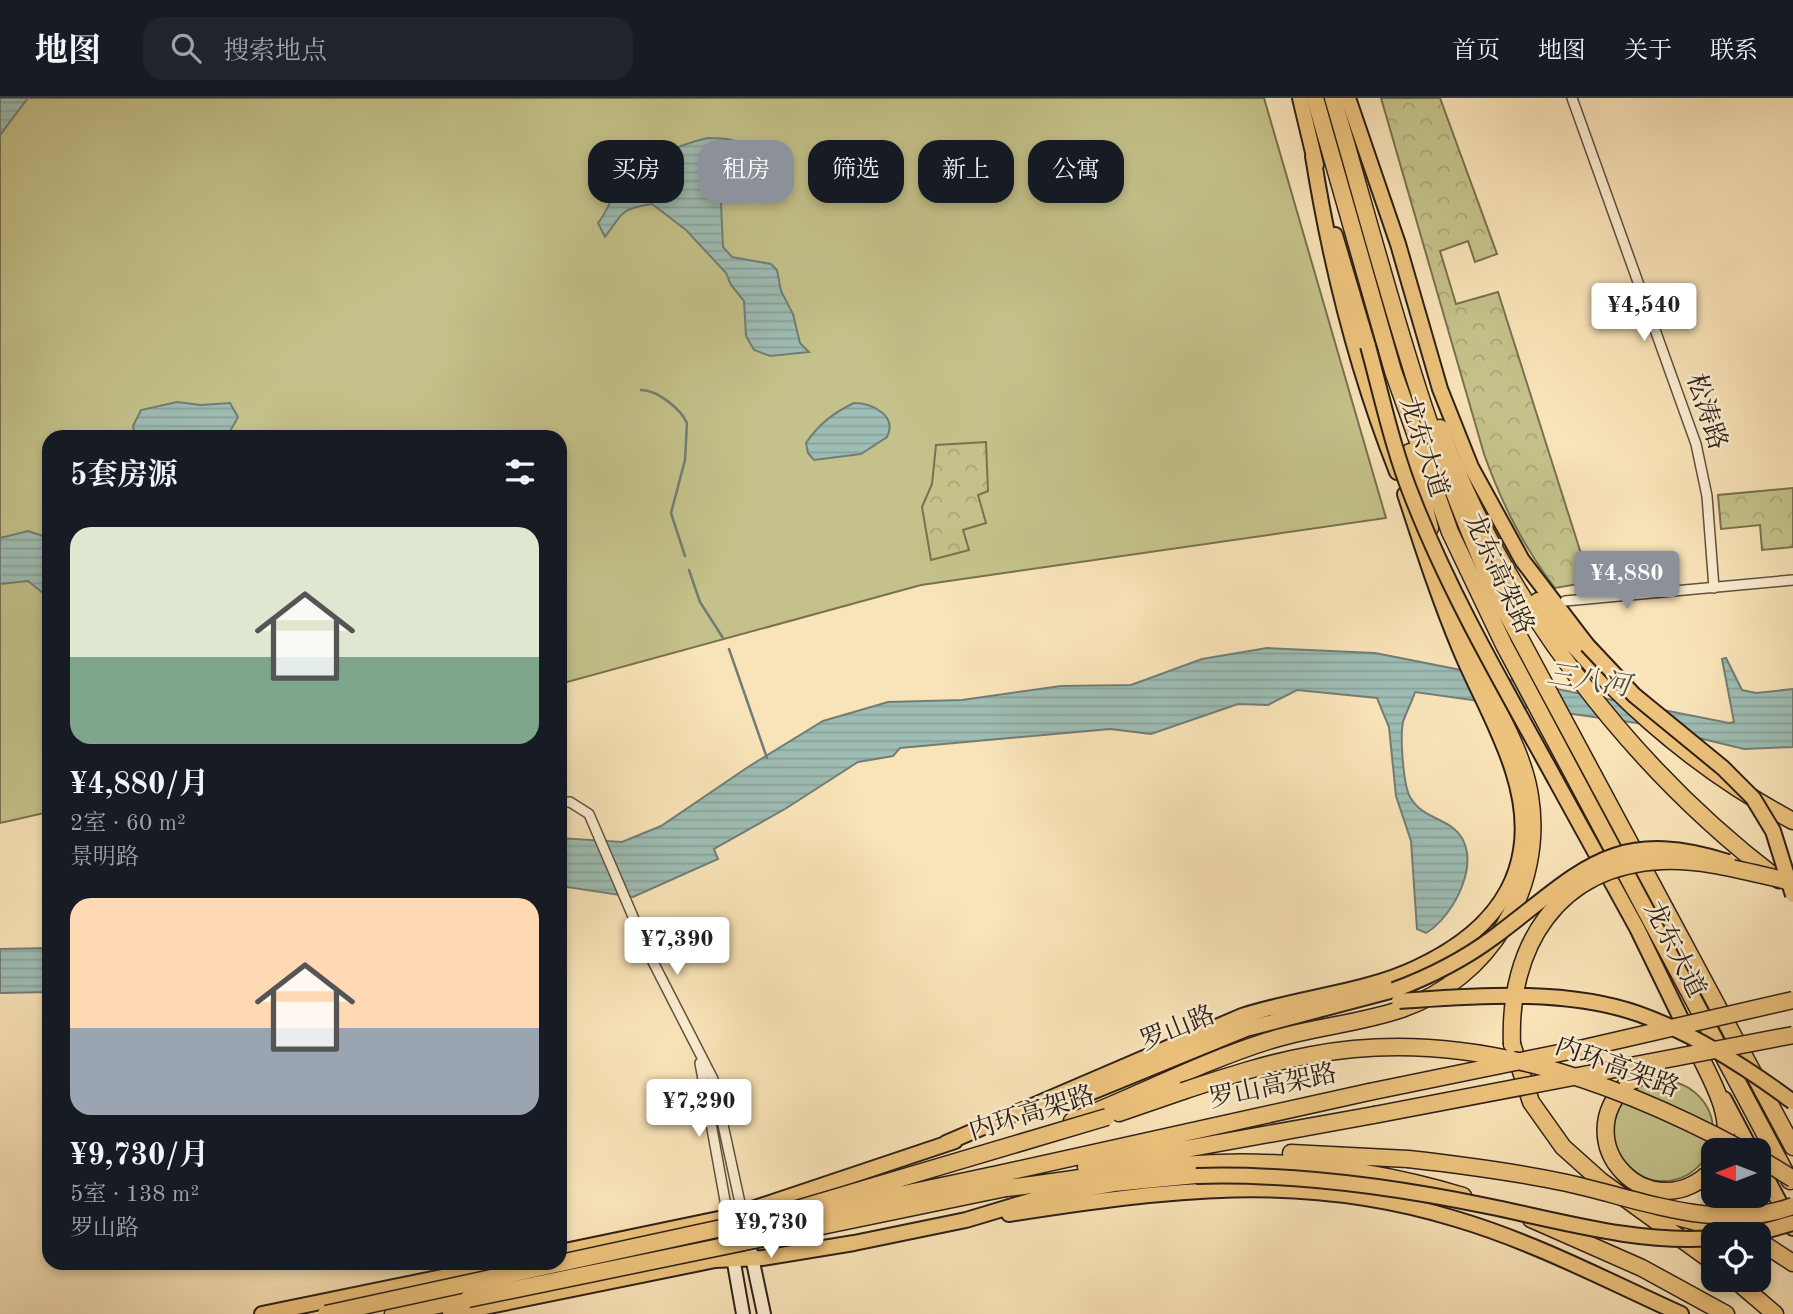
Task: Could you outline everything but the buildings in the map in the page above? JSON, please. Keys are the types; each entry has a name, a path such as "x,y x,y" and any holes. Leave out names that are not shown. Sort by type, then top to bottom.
{"highway":[{"name":"龙东高架路","path":"1315,98 1392,370 1450,532 1504,645 1793,1186"},
{"name":"龙东高架路","path":"1334,98 1388,287 1451,488 1486,571 1793,1147"},
{"path":"1388,287 1442,434 1489,534 1574,650 1637,749 1707,820 1793,893"},
{"path":"998,1150 1240,1051 1297,1033 1386,1014 1419,1002 1451,984 1488,950 1513,912 1530,857 1532,812 1513,756 1464,633 1424,508 1392,370"},
{"path":"1574,650 1630,707 1701,765 1793,821"},
{"path":"1701,1253 1582,1165 1545,1125 1521,1076 1512,1044 1514,987 1534,935 1562,901 1597,877 1637,863 1663,861 1716,865 1793,882"},
{"name":"罗山高架路","path":"1004,1181 1369,1092 1584,1048 1793,1000"},
{"path":"1701,1179 1674,1191 1651,1190 1631,1181 1615,1163 1609,1151 1606,1121 1610,1106 1619,1092 1642,1073 1787,1036"},
{"name":"罗山高架路","path":"763,1219 1051,1175 1787,1036"},
{"name":"内环高架路","path":"567,1262 763,1219 998,1150 1285,1060 1339,1051 1402,1047 1474,1052 1568,1073 1661,1109 1719,1138"},
{"path":"1696,1048 1725,1113 1727,1138"},
{"path":"1155,1154 1310,1153 1408,1159 1528,1175 1705,1214 1762,1214 1793,1206"},
{"path":"393,1314 1004,1181 1191,1164 1274,1162 1342,1168 1443,1190 1538,1222 1642,1268 1726,1314"},
{"path":"1771,1165 1793,1179"},
{"path":"1634,1203 1701,1222"},
{"path":"1771,1249 1793,1263"},
{"name":"内环高架路","path":"326,1314 528,1270"},
{"path":"1749,1292 1775,1314"}],"main road":[{"name":"龙东大道","path":"1300,98 1313,156 1399,459 1423,524 1463,606 1625,906 1745,1138"},
{"name":"龙东大道","path":"1348,98 1398,244 1440,388 1465,454 1486,499 1574,650 1723,768 1753,798 1773,831 1793,893"},
{"path":"946,1143 1210,1028 1284,1002 1394,977 1434,960 1503,903 1517,866 1521,806 1513,756 1456,639 1381,430 1339,286 1324,225 1313,156"},
{"name":"罗山路","path":"567,1250 735,1214 788,1199 1051,1109 1222,1037 1394,990 1434,973 1492,939 1575,873 1622,852 1640,848 1679,849 1793,882"},
{"path":"1301,1014 1399,1001 1458,998 1533,998 1590,1002 1638,1014 1682,1032 1739,1065 1793,1102"},
{"path":"966,1220 1049,1195 1115,1184 1247,1174 1319,1179 1432,1195 1622,1233 1701,1237"},
{"path":"1771,1187 1793,1228"},
{"path":"450,1314 715,1260 733,1261 752,1253 1176,1190 1254,1188 1337,1193 1418,1208 1498,1233 1681,1314"},
{"path":"752,1253 788,1199"},
{"path":"735,1214 752,1253 764,1314"},
{"path":"735,1214 733,1261 743,1314"},
{"path":"1771,1229 1793,1223"},
{"path":"262,1314 476,1270"}],"street":[{"name":"松涛路","path":"1572,98 1696,444 1707,496 1714,589"},
{"path":"1565,601 1793,580"},
{"path":"567,802 589,814 629,909 699,1058 713,1079 721,1103 735,1214"},
{"path":"699,1058 735,1214"}],"green space":[{"path":"0,98 1264,98 1386,518 921,585 567,682 567,430 42,430 42,814 0,823"},
{"path":"1381,98 1440,98 1497,254 1475,262 1468,241 1440,251 1456,304 1498,292 1590,582 1555,588 1523,540 1498,490 1484,454"},
{"path":"986,442 988,491 978,495 986,523 963,530 969,550 931,560 922,507 932,484 936,445"},
{"path":"1793,488 1793,547 1762,550 1760,525 1721,529 1718,495"},
{"path":"1653,1082 1673,1082 1691,1089 1705,1103 1712,1121 1712,1138 1701,1138 1701,1164 1691,1173 1673,1180 1653,1180 1635,1173 1621,1159 1614,1141 1614,1121 1621,1103 1635,1089"}],"water":[{"path":"0,98 28,98 0,135"},
{"path":"708,138 733,140 699,140"},
{"path":"698,140 698,203 721,203 723,247 732,257 771,264 777,270 781,291 793,314 800,343 809,352 770,356 754,350 746,336 744,301 731,285 726,273 686,230 652,204 627,210 605,237 598,223 611,203 684,203 684,145"},
{"path":"177,402 201,405 230,403 238,417 231,430 134,430 141,410"},
{"path":"854,403 875,408 886,417 889,422 887,437 861,454 814,460 808,453 806,443 827,420"},
{"path":"28,531 42,536 42,592 28,581 0,584 0,538"},
{"path":"1267,648 1375,653 1729,723 1734,722 1722,659 1726,658 1742,690 1756,693 1793,689 1793,747 1744,749 1637,723 1415,692 1402,729 1408,791 1419,808 1453,828 1463,839 1467,853 1467,868 1456,900 1437,925 1426,933 1417,929 1411,841 1396,796 1389,727 1377,698 1297,690 1268,705 1238,704 1151,734 1110,729 900,748 893,756 858,762 785,809 714,849 718,859 633,897 567,887 567,838 622,842 661,826 748,767 823,721 888,702 962,700 1061,686 1131,685 1202,659"},
{"path":"42,948 42,992 0,993 0,949"}],"waterway":[{"path":"641,390 654,393 667,401 687,423 685,460 671,513 685,556"},
{"path":"689,570 700,602 723,638"},
{"path":"729,649 767,758"}],"water label":[{"name":"三八河","path":"1588,682"}]}
